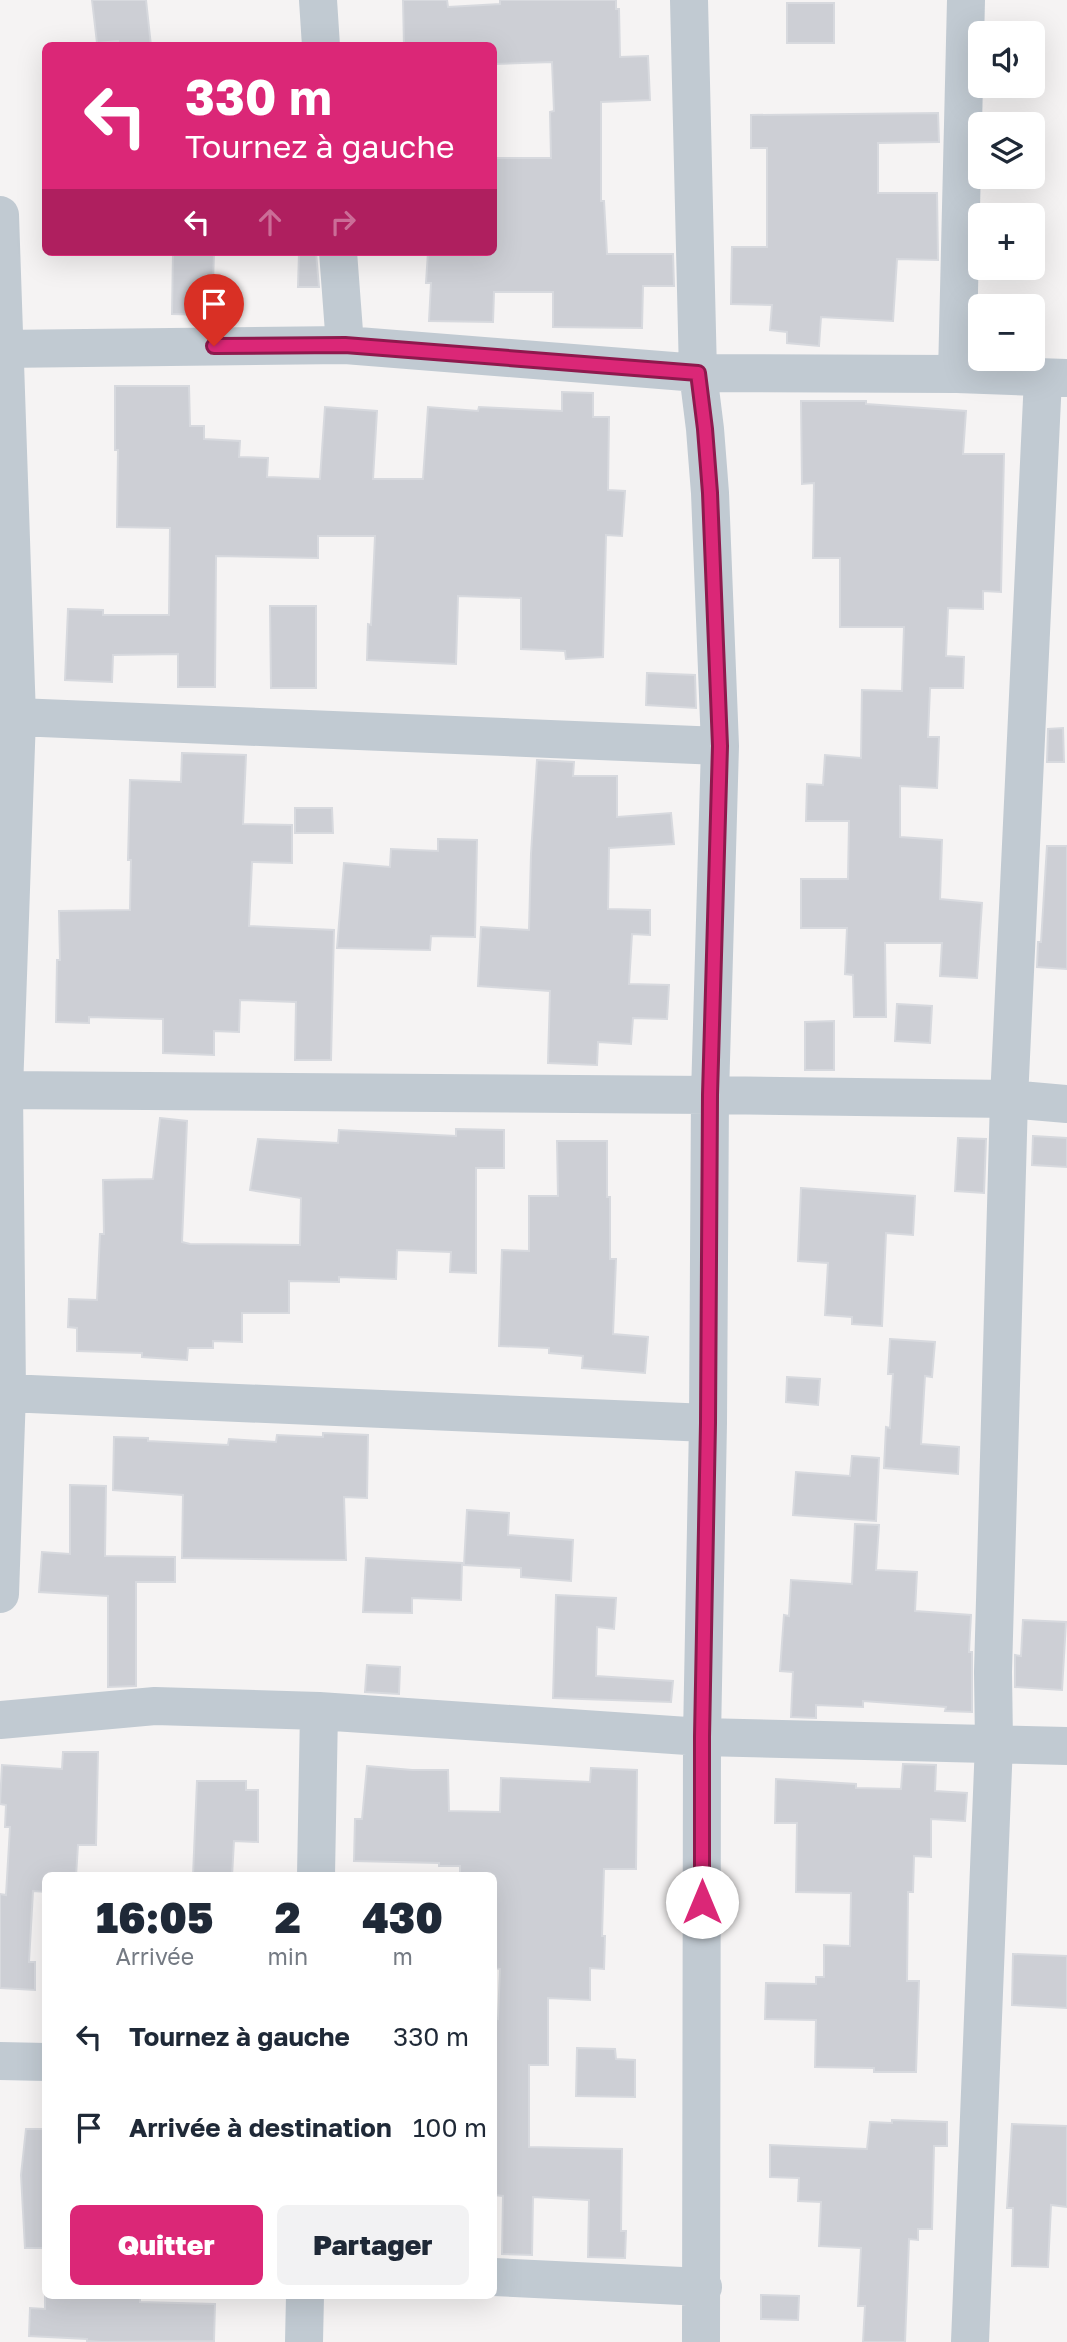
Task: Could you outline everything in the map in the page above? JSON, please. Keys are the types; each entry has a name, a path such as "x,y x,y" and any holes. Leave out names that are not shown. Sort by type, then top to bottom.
{"street":[{"path":"318,0 321,42"},
{"path":"689,0 698,373 710,493 720,746 710,1095 702,1737 701,2342"},
{"path":"957,374 966,0"},
{"path":"0,215 2,349 17,717 2,1090 8,1393 0,1594"},
{"path":"338,256 345,345"},
{"path":"2,349 345,345 698,373 957,374 1055,378 1009,1098 993,1672 994,1743 970,2342"},
{"path":"17,717 720,746"},
{"path":"2,1090 1009,1098 1067,1104"},
{"path":"8,1393 708,1423"},
{"path":"0,1720 155,1706 318,1711 702,1737 1067,1746"},
{"path":"316,1872 318,1711"},
{"path":"0,2061 42,2062"},
{"path":"497,2277 703,2287"},
{"path":"304,2342 305,2299"}],"building":[{"path":"92,0 146,0 151,42 97,42"},
{"path":"403,0 447,0 448,7 500,4 500,0 616,0 616,9 619,9 620,57 648,56 650,100 601,102 601,201 604,201 607,254 673,254 674,286 643,286 642,328 553,327 553,292 494,292 493,322 429,321 431,283 426,283 428,256 497,256 497,158 551,158 550,112 554,111 552,62 497,64 497,42 404,42"},
{"path":"787,3 834,3 834,43 787,43"},
{"path":"938,113 939,142 878,143 878,193 937,193 938,260 897,259 893,321 821,317 819,346 787,343 787,332 770,330 772,305 731,304 732,247 767,247 767,148 751,148 751,115"},
{"path":"173,256 214,256 212,315 172,314"},
{"path":"299,256 316,256 319,287 298,287"},
{"path":"115,386 189,386 190,426 204,426 204,439 240,441 239,457 268,458 267,477 320,479 325,407 377,411 373,479 423,479 428,407 478,411 479,407 562,411 562,392 593,393 593,417 609,417 608,490 625,491 622,536 606,535 603,657 566,659 565,651 521,649 521,598 458,596 456,664 367,660 375,536 318,536 318,558 216,556 215,687 178,687 178,654 113,655 112,682 65,680 68,609 103,610 103,615 169,615 170,528 117,527"},
{"path":"801,401 866,401 866,404 966,411 963,454 1004,454 1001,592 983,591 983,609 948,608 946,656 964,657 963,688 930,688 928,737 939,737 937,788 900,786 900,837 942,840 940,899 982,903 977,978 940,976 942,943 885,943 886,1017 854,1017 853,975 845,974 847,928 801,928 801,879 848,879 849,821 806,821 807,784 823,785 825,755 861,758 862,690 902,691 904,627 840,627 840,558 813,558 814,483 802,484"},
{"path":"270,606 316,606 316,688 271,688"},
{"path":"647,673 695,675 696,708 646,705"},
{"path":"1063,728 1064,762 1047,762 1048,729"},
{"path":"182,753 246,755 243,824 292,825 292,863 252,862 249,926 334,930 331,1060 295,1060 296,1002 240,1000 239,1032 214,1031 214,1055 163,1053 163,1019 89,1017 89,1023 56,1022 57,960 60,960 59,911 130,910 130,780 181,782"},
{"path":"537,760 574,762 573,776 617,776 617,817 671,813 674,844 609,848 608,909 650,910 650,935 632,934 629,984 669,985 667,1019 633,1018 631,1044 598,1042 597,1065 548,1063 550,991 478,986 481,927 529,930"},
{"path":"295,808 332,808 333,833 295,833"},
{"path":"438,839 477,840 475,937 431,936 430,950 337,948 344,863 390,867 391,849 438,851"},
{"path":"1047,846 1067,846 1067,969 1037,967"},
{"path":"897,1004 932,1006 930,1043 895,1041"},
{"path":"834,1021 834,1070 805,1070 805,1022"},
{"path":"160,1118 187,1121 182,1242 190,1244 300,1245 301,1198 250,1190 258,1139 338,1143 339,1130 456,1136 456,1129 504,1130 504,1168 476,1168 476,1273 450,1272 451,1252 397,1250 396,1279 339,1277 339,1282 289,1281 289,1313 242,1313 242,1342 213,1341 213,1348 188,1348 187,1360 142,1357 142,1353 77,1351 77,1328 68,1327 69,1299 97,1300 100,1234 104,1234 103,1180 153,1179"},
{"path":"1033,1136 1067,1138 1067,1167 1032,1165"},
{"path":"958,1138 986,1139 984,1193 955,1191"},
{"path":"557,1141 607,1141 610,1259 616,1259 613,1334 648,1337 645,1373 582,1368 583,1356 549,1353 549,1348 499,1346 502,1250 529,1251 529,1196 558,1196"},
{"path":"801,1188 915,1196 913,1235 886,1233 882,1326 852,1324 852,1317 825,1315 828,1263 798,1261"},
{"path":"890,1339 935,1342 932,1377 925,1376 921,1444 959,1447 958,1474 884,1468 886,1427 890,1428 893,1374 888,1374"},
{"path":"787,1377 820,1379 818,1405 786,1402"},
{"path":"323,1433 368,1435 367,1498 344,1497 346,1560 182,1558 183,1495 113,1490 114,1437 228,1445 229,1439 276,1442 277,1435 323,1437"},
{"path":"852,1456 879,1458 876,1521 793,1515 796,1472 850,1476"},
{"path":"70,1485 106,1486 105,1556 175,1557 175,1582 136,1582 136,1686 108,1687 108,1596 39,1592 42,1552 70,1554"},
{"path":"467,1510 509,1513 508,1535 573,1540 571,1581 521,1577 521,1568 464,1565"},
{"path":"855,1524 879,1525 876,1570 917,1572 915,1611 971,1615 969,1652 972,1652 972,1712 945,1711 946,1707 863,1701 863,1707 816,1705 816,1718 791,1717 793,1672 780,1671 784,1615 789,1616 791,1580 852,1584"},
{"path":"366,1558 462,1563 461,1600 412,1598 412,1613 363,1612"},
{"path":"556,1595 616,1598 614,1629 597,1627 596,1676 673,1681 671,1702 553,1698"},
{"path":"1023,1620 1066,1622 1062,1690 1015,1687 1015,1655 1021,1656"},
{"path":"367,1665 400,1667 399,1694 365,1692"},
{"path":"63,1752 98,1752 96,1845 78,1845 76,1872 42,1872 42,1892 33,1891 29,1962 35,1962 35,1990 0,1988 0,1894 6,1895 10,1827 5,1827 6,1805 0,1804 2,1765 62,1769"},
{"path":"903,1764 936,1765 935,1791 967,1793 965,1821 931,1819 931,1857 914,1856 913,1892 908,1892 907,1981 919,1981 916,2072 815,2067 816,2020 765,2019 766,1983 816,1984 816,1977 824,1977 824,1945 850,1946 851,1893 796,1892 797,1823 775,1823 776,1779 856,1784 856,1788 901,1789"},
{"path":"367,1766 448,1770 449,1811 500,1812 501,1778 590,1782 591,1768 637,1770 636,1869 604,1869 604,1969 590,1968 590,2000 548,1998 548,2065 529,2065 529,2147 622,2149 621,2231 626,2231 625,2258 588,2257 589,2200 533,2197 532,2255 502,2254 503,2196 497,2195 497,2019 500,1969 497,1968 497,1872 460,1872 460,1866 439,1866 439,1863 354,1861 355,1819 362,1819"},
{"path":"197,1781 246,1781 246,1790 258,1790 258,1842 234,1841 232,1872 193,1872"},
{"path":"1013,1954 1067,1956 1067,2008 1012,2005"},
{"path":"577,2048 615,2049 616,2059 635,2060 635,2097 576,2096"},
{"path":"892,2120 947,2122 947,2146 934,2146 932,2229 918,2229 918,2240 909,2239 905,2342 863,2342 865,2306 858,2306 861,2248 819,2246 821,2202 798,2201 799,2178 770,2177 770,2145 867,2149 870,2122 892,2123"},
{"path":"1012,2124 1067,2126 1067,2207 1051,2205 1048,2267 1012,2266 1013,2208 1007,2208"},
{"path":"26,2129 42,2129 42,2248 25,2248 21,2175"},
{"path":"761,2295 799,2296 798,2320 761,2319"},
{"path":"45,2299 140,2299 140,2302 215,2304 214,2341 102,2342 29,2336 30,2308 45,2309"}],"route":[{"path":"214,346 345,345 698,373 710,493 720,746 710,1095 702,1902"}]}
